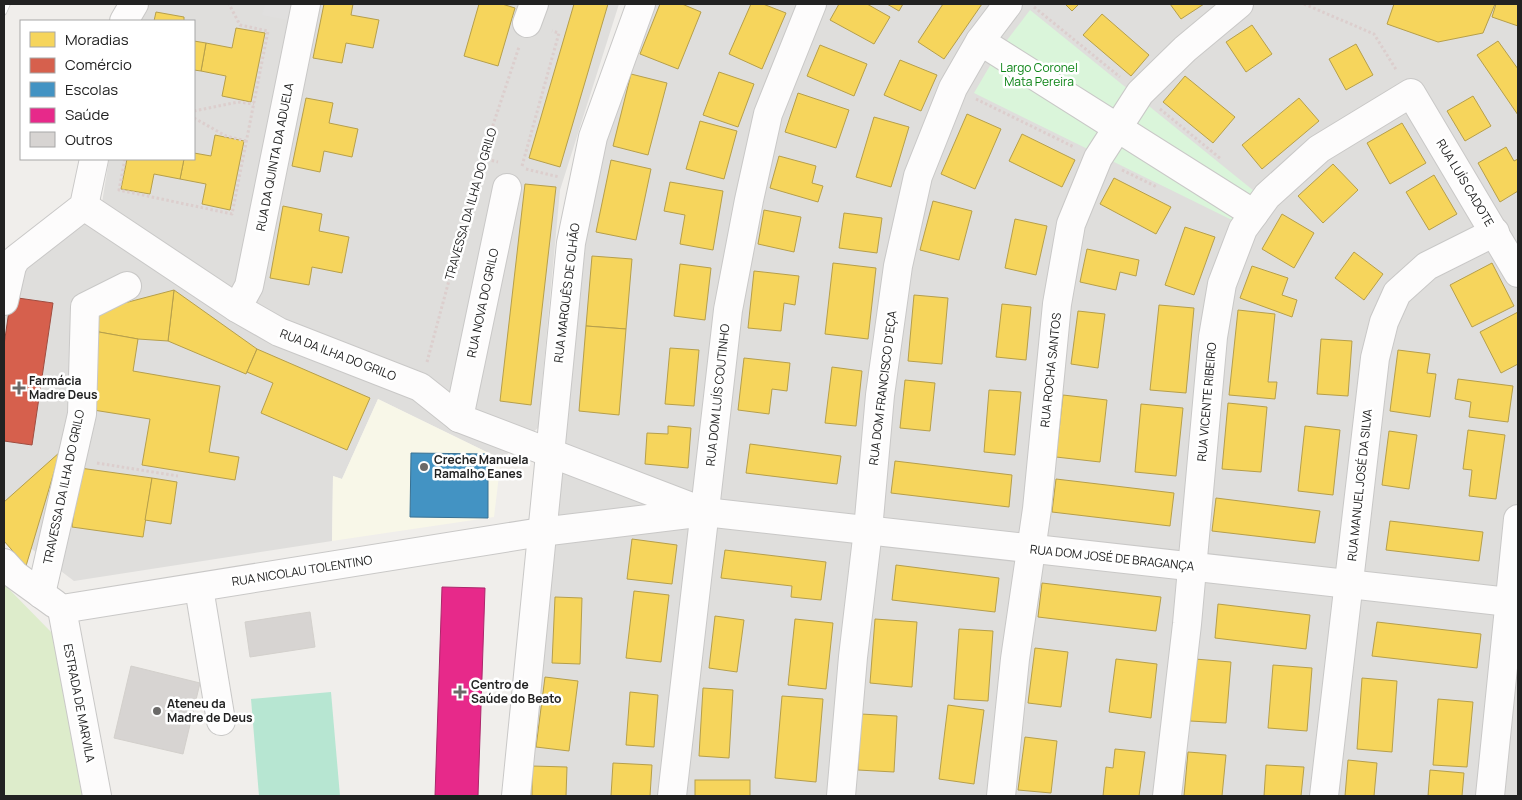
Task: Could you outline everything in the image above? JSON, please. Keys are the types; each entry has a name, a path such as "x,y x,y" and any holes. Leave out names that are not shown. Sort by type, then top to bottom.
{"street":[{"path":"125,20 134,4"},
{"name":"RUA DA QUINTA DA ADUELA","path":"237,308 249,286 306,4"},
{"name":"RUA MARQUÊS DE OLHÃO","path":"516,796 571,243 593,137 641,4"},
{"name":"RUA DOM LUÍS COUTINHO","path":"672,796 728,310 768,114 812,4"},
{"name":"RUA DOM FRANCISCO D'EÇA","path":"841,796 853,657 868,530 880,395 898,266 916,185 953,88 980,41 1008,4"},
{"name":"RUA ROCHA SANTOS","path":"1001,796 1015,659 1036,509 1057,304 1071,224 1098,158 1140,93 1184,49 1239,4"},
{"path":"980,41 1254,214"},
{"name":"RUA VICENTE RIBEIRO","path":"1167,796 1187,624 1213,337 1222,284 1243,229 1266,196 1319,149 1411,92"},
{"name":"RUA LUÍS CADOTE","path":"1411,92 1518,274"},
{"path":"4,301 12,266 16,259 84,206 94,160"},
{"name":"RUA NOVA DO GRILO","path":"459,418 512,171"},
{"name":"RUA DA ILHA DO GRILO","path":"84,206 237,308 278,332 420,387 459,418 705,512"},
{"name":"RUA MANUEL JOSÉ DA SILVA","path":"1324,796 1374,358 1384,322 1397,293 1427,266 1495,232"},
{"name":"TRAVESSA DA ILHA DO GRILO","path":"51,602 72,460 82,414 85,307 127,286"},
{"path":"541,532 705,512"},
{"name":"RUA DOM JOSÉ DE BRAGANÇA","path":"705,512 1514,603"},
{"path":"1490,796 1514,603 1518,519"},
{"name":"RUA NICOLAU TOLENTINO","path":"51,602 199,588 541,532"},
{"path":"4,563 15,575 51,602"},
{"path":"199,588 221,721"},
{"name":"ESTRADA DE MARVILA","path":"51,602 97,796"}],"path":[{"path":"125,160 119,190 232,214 268,31 240,25 230,4"},
{"path":"1304,4 1374,34 1411,92"},
{"path":"512,171 560,33 531,13"},
{"name":"TRAVESSA DA ILHA DO GRILO","path":"420,387 482,158 531,13"},
{"path":"195,111 238,102 254,104"},
{"path":"195,119 226,136 246,141"},
{"path":"482,158 512,171 584,183"},
{"path":"72,460 178,476"}],"shaded area":[{"path":"147,4 619,4 560,190 538,428 501,459 378,399 342,479 333,476 332,541 74,581 4,528 4,324 14,271 102,203 109,160 195,160 195,20 135,20"},
{"path":"265,4 297,4 293,21 262,15"},
{"path":"652,4 1518,4 1518,796 517,796 583,239 626,59"},
{"name":"Creche Manuela Ramalho Eanes","path":"378,399 501,459 494,517 332,541 333,476 342,479"}],"green space":[{"name":"Largo Coronel Mata Pereira","path":"1030,10 1254,191 1234,221 974,93 998,52"},
{"path":"4,584 52,633 85,796 4,796"},
{"path":"331,692 340,796 259,796 251,699"}],"building: Moradias":[{"path":"324,4 353,4 351,15 379,20 373,48 346,43 342,63 313,58"},
{"path":"479,4 502,4 515,8 498,66 464,56"},
{"path":"574,4 608,4 560,167 529,158"},
{"path":"660,4 682,4 701,12 678,69 640,54"},
{"path":"751,4 763,4 786,13 762,69 729,54"},
{"path":"839,4 867,4 890,17 874,44 830,20"},
{"path":"887,4 903,4 899,11"},
{"path":"943,4 982,4 944,59 918,42"},
{"path":"1065,4 1079,4 1072,11"},
{"path":"1170,4 1204,4 1181,19"},
{"path":"1394,4 1495,4 1483,33 1438,42 1387,24"},
{"path":"1496,4 1518,4 1518,26 1492,17"},
{"path":"156,12 184,17 184,20 154,20"},
{"path":"1102,14 1149,55 1131,76 1083,35"},
{"path":"1252,25 1272,54 1246,72 1226,42"},
{"path":"236,28 265,33 251,102 222,96 226,76 201,71 206,43 232,48"},
{"path":"195,41 206,43 201,71 195,70"},
{"path":"1498,41 1518,69 1518,115 1477,55"},
{"path":"1356,44 1373,75 1346,90 1329,59"},
{"path":"820,45 867,64 854,96 807,76"},
{"path":"900,60 937,75 921,111 884,95"},
{"path":"719,72 754,84 738,127 703,115"},
{"path":"631,74 667,83 648,155 613,146"},
{"path":"1185,76 1235,117 1213,143 1163,102"},
{"path":"798,93 849,110 836,148 785,132"},
{"path":"1473,96 1491,126 1465,141 1447,111"},
{"path":"306,98 333,103 329,123 358,129 352,157 324,151 320,172 292,166"},
{"path":"1299,98 1319,121 1262,169 1242,145"},
{"path":"967,114 1001,129 975,189 941,174"},
{"path":"874,117 909,127 891,187 856,177"},
{"path":"700,121 737,131 724,179 686,169"},
{"path":"1402,123 1426,163 1390,184 1367,143"},
{"path":"1022,134 1075,160 1062,187 1009,161"},
{"path":"215,135 244,141 230,210 202,204 206,184 180,179 184,160 195,160 195,153 211,156"},
{"path":"1506,147 1514,161 1518,159 1518,191 1500,202 1478,163"},
{"path":"779,156 816,166 812,183 823,186 818,202 770,188"},
{"path":"127,160 184,160 180,179 154,174 150,194 121,189"},
{"path":"611,160 651,169 636,240 596,232"},
{"path":"1333,164 1358,190 1323,223 1298,196"},
{"path":"1434,175 1457,214 1429,230 1406,192"},
{"path":"1114,178 1171,207 1156,234 1100,204"},
{"path":"670,182 723,191 713,250 680,244 685,215 664,211"},
{"path":"525,184 556,187 531,405 500,401"},
{"path":"933,201 972,211 959,260 920,250"},
{"path":"283,206 322,214 319,231 349,237 342,273 312,267 309,285 270,278"},
{"path":"764,210 801,217 794,252 758,244"},
{"path":"844,213 882,218 877,253 839,248"},
{"path":"1282,214 1314,233 1294,268 1262,249"},
{"path":"1015,219 1047,226 1036,275 1005,268"},
{"path":"1185,227 1215,237 1194,295 1165,285"},
{"path":"1087,249 1139,260 1136,276 1120,272 1116,290 1080,282"},
{"path":"1354,252 1383,274 1364,300 1335,278"},
{"path":"592,256 632,259 626,329 586,326"},
{"path":"833,263 876,268 868,339 825,334"},
{"path":"1492,263 1514,306 1472,327 1450,285"},
{"path":"680,264 711,268 705,320 674,316"},
{"path":"1252,266 1288,278 1282,295 1297,300 1292,317 1240,298"},
{"path":"754,271 799,276 795,305 784,303 781,331 748,328"},
{"path":"174,290 257,349 246,374 168,341"},
{"path":"174,290 168,341 138,339 99,332 94,311"},
{"path":"914,295 948,298 942,364 908,361"},
{"path":"1002,304 1031,307 1026,360 996,357"},
{"path":"1159,305 1194,308 1186,393 1150,390"},
{"path":"1238,310 1275,314 1268,382 1277,382 1275,399 1229,395"},
{"path":"1078,311 1105,314 1098,368 1071,364"},
{"path":"1518,312 1518,364 1501,373 1480,332"},
{"path":"586,326 626,329 619,415 579,411"},
{"path":"99,332 138,339 133,371 220,386 209,452 239,457 235,480 142,465 150,419 87,409"},
{"path":"1321,339 1352,341 1348,396 1317,394"},
{"path":"670,348 699,350 694,406 665,404"},
{"path":"257,349 370,398 347,450 261,413 273,383 247,372"},
{"path":"1398,350 1430,354 1427,373 1436,374 1430,417 1390,411"},
{"path":"744,358 790,363 787,391 772,389 769,414 738,410"},
{"path":"832,367 862,371 856,426 825,423"},
{"path":"1458,379 1513,386 1508,422 1469,417 1471,402 1455,399"},
{"path":"905,380 935,383 930,431 900,428"},
{"path":"989,390 1021,392 1015,455 984,452"},
{"path":"1063,395 1107,400 1100,462 1056,457"},
{"path":"1228,403 1267,407 1261,472 1222,469"},
{"path":"1141,404 1183,408 1176,476 1135,472"},
{"path":"668,426 691,428 688,468 645,464 647,433 668,434"},
{"path":"1305,426 1340,430 1333,495 1298,491"},
{"path":"1468,430 1505,435 1496,499 1469,496 1472,470 1463,469"},
{"path":"1389,431 1417,435 1409,489 1382,485"},
{"path":"750,444 841,456 837,484 746,473"},
{"path":"60,452 26,566 4,541 4,502"},
{"path":"895,461 1012,475 1009,507 891,493"},
{"path":"80,468 152,478 143,537 72,527"},
{"path":"152,478 177,482 171,524 145,520"},
{"path":"1056,479 1174,493 1170,526 1052,512"},
{"path":"1216,498 1320,511 1315,543 1212,531"},
{"path":"1390,521 1483,532 1479,561 1386,550"},
{"path":"632,539 677,545 672,584 627,579"},
{"path":"725,550 826,562 821,600 791,597 792,586 721,578"},
{"path":"896,565 999,578 995,612 892,600"},
{"path":"1042,583 1161,597 1156,631 1038,617"},
{"path":"634,591 669,595 661,662 626,658"},
{"path":"555,597 582,598 580,664 552,663"},
{"path":"1218,604 1310,615 1306,649 1215,638"},
{"path":"715,616 744,620 737,672 709,668"},
{"path":"795,619 833,623 826,689 788,685"},
{"path":"875,619 917,622 912,687 870,683"},
{"path":"1377,622 1481,634 1477,668 1372,656"},
{"path":"959,629 993,631 988,701 954,699"},
{"path":"1035,648 1068,652 1061,707 1028,703"},
{"path":"1116,659 1157,664 1151,718 1109,712"},
{"path":"1195,659 1231,662 1226,723 1190,721"},
{"path":"1273,665 1312,668 1307,731 1268,728"},
{"path":"545,677 578,681 569,751 536,747"},
{"path":"1362,678 1397,681 1392,752 1357,749"},
{"path":"703,688 733,690 729,758 699,756"},
{"path":"630,692 658,695 654,747 626,745"},
{"path":"782,696 823,699 816,782 775,778"},
{"path":"1438,699 1473,702 1467,767 1433,765"},
{"path":"948,705 984,710 974,784 939,779"},
{"path":"861,714 897,716 894,772 858,770"},
{"path":"1025,737 1057,741 1051,793 1018,790"},
{"path":"1115,749 1145,752 1139,796 1103,796 1106,767 1113,768"},
{"path":"1188,752 1226,755 1222,796 1184,796"},
{"path":"1348,760 1377,763 1374,796 1345,796"},
{"path":"613,763 652,765 650,796 611,796"},
{"path":"1266,765 1304,767 1301,796 1264,796"},
{"path":"532,766 567,767 566,796 532,796"},
{"path":"1430,770 1464,773 1462,796 1428,796"},
{"path":"695,780 750,780 750,796 695,796"}],"building: Comércio":[{"path":"11,297 53,303 32,445 4,441 4,345"}],"building: Escolas":[{"path":"411,453 488,454 488,518 410,517"}],"building: Saúde":[{"name":"Centro de Saúde do Beato","path":"442,587 485,588 478,796 435,796"}],"building: Outros":[{"path":"310,612 315,647 250,657 245,622"},
{"name":"Ateneu da Madre de Deus","path":"131,666 200,683 183,754 114,738"}],"railway":[{"path":"4,13 8,4"}],"place":[{"name":"Farmácia Madre Deus","path":"19,388"},
{"name":"Creche Manuela Ramalho Eanes","path":"424,467"},
{"name":"Centro de Saúde do Beato","path":"460,692"},
{"name":"Ateneu da Madre de Deus","path":"157,711"}]}
